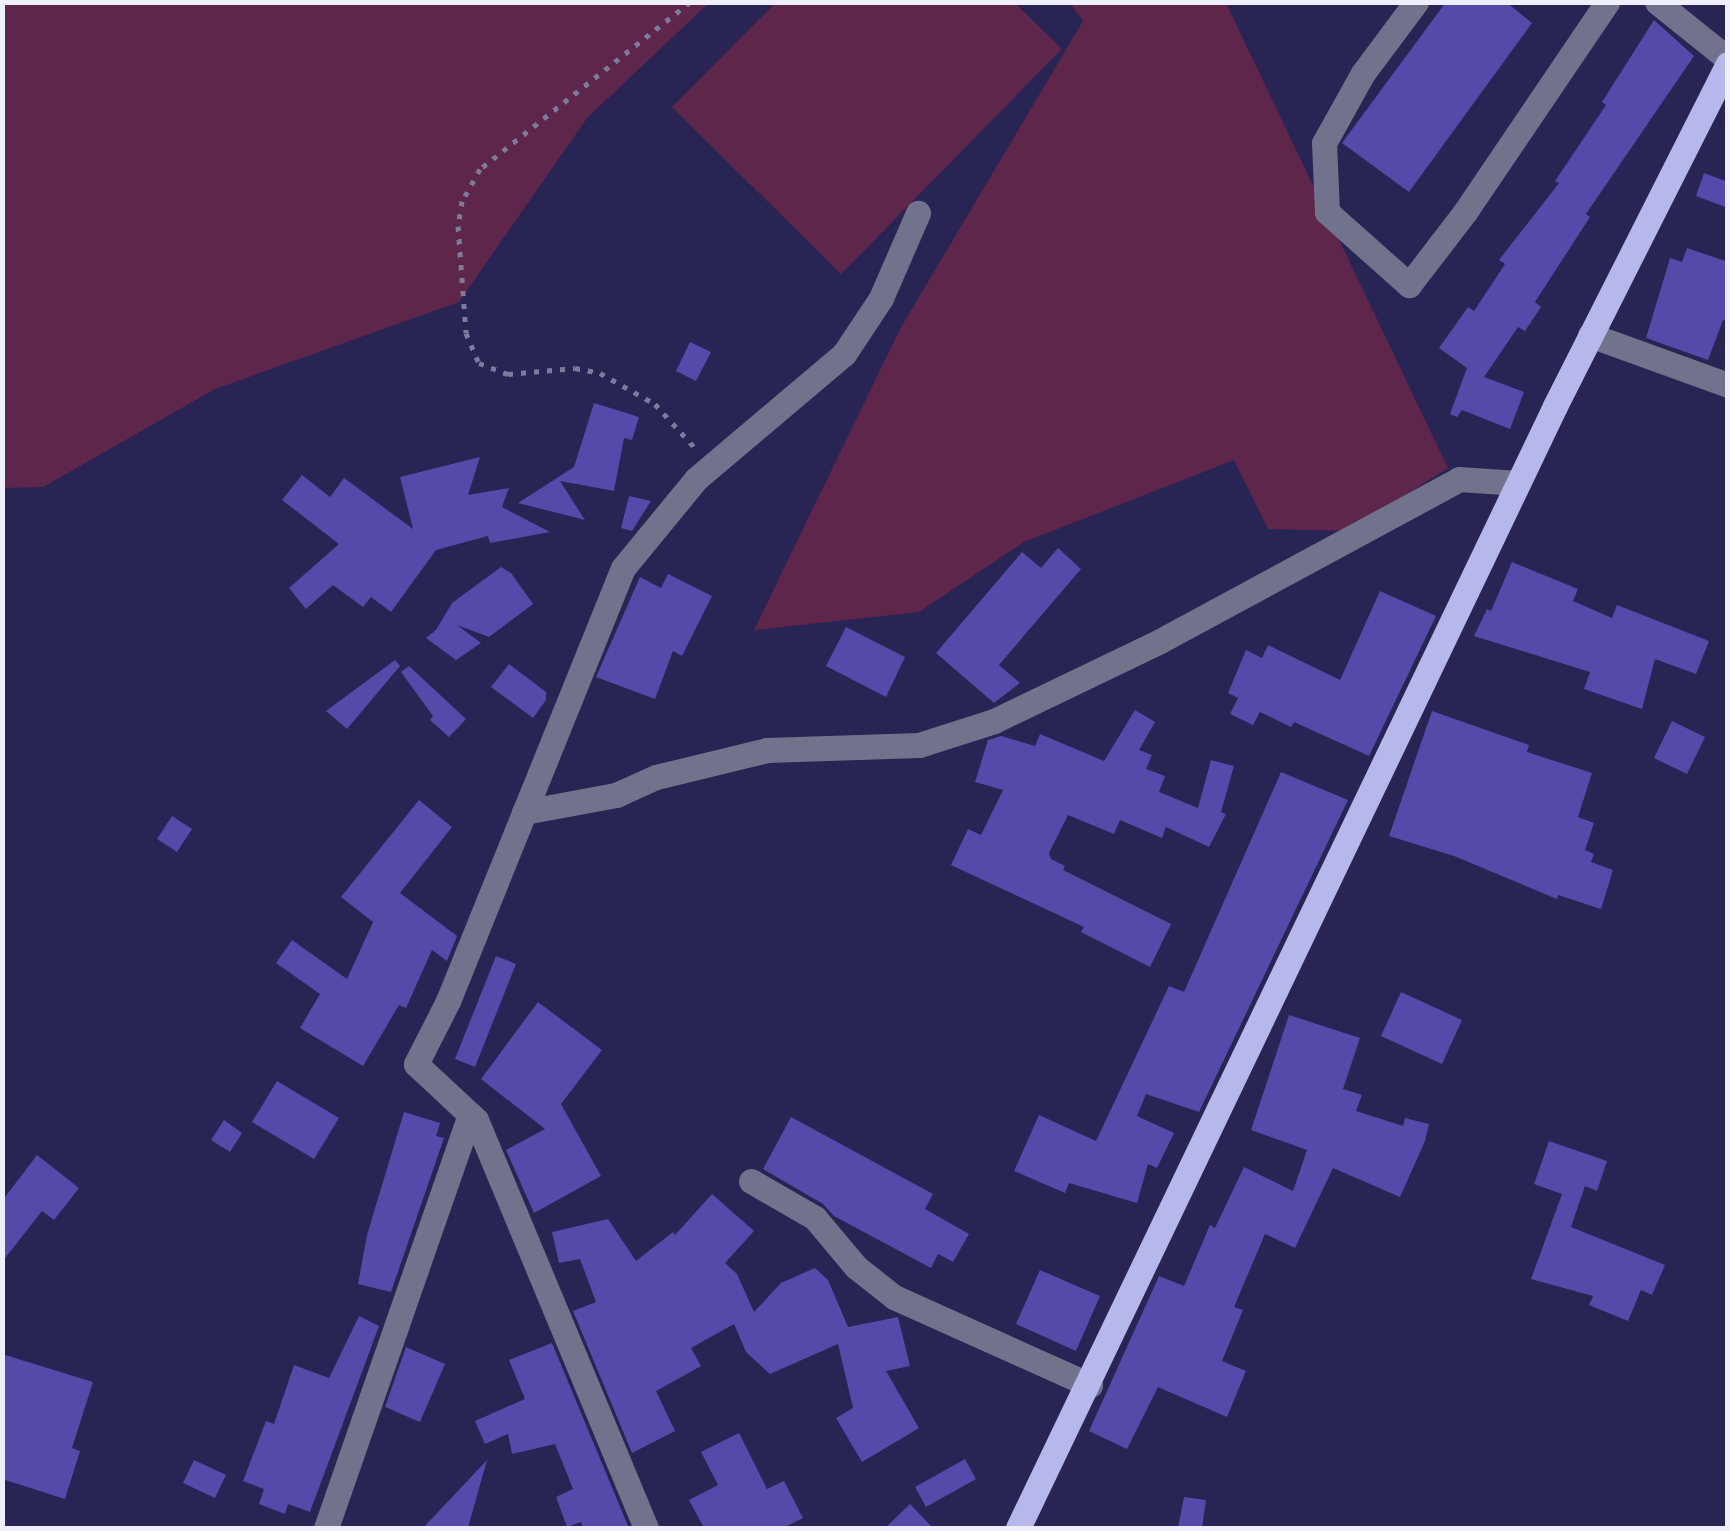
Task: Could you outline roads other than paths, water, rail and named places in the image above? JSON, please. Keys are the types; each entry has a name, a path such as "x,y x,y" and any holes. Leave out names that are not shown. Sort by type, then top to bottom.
{"main road":[{"path":"1018,1528 1090,1385 1590,334 1720,95 1728,62"}],"street":[{"path":"1416,2 1364,73 1324,143 1327,212 1409,284 1465,212 1608,2"},
{"path":"1657,2 1728,62"},
{"path":"646,1528 470,1114 416,1064 448,1002 623,568 712,466 844,354 880,298 918,213"},
{"path":"1590,334 1728,385"},
{"path":"524,812 616,795 656,776 766,750 919,745 994,721 1160,641 1459,480 1518,483"},
{"path":"326,1528 470,1114"},
{"path":"752,1181 814,1218 856,1267 894,1297 1090,1385"}]}
